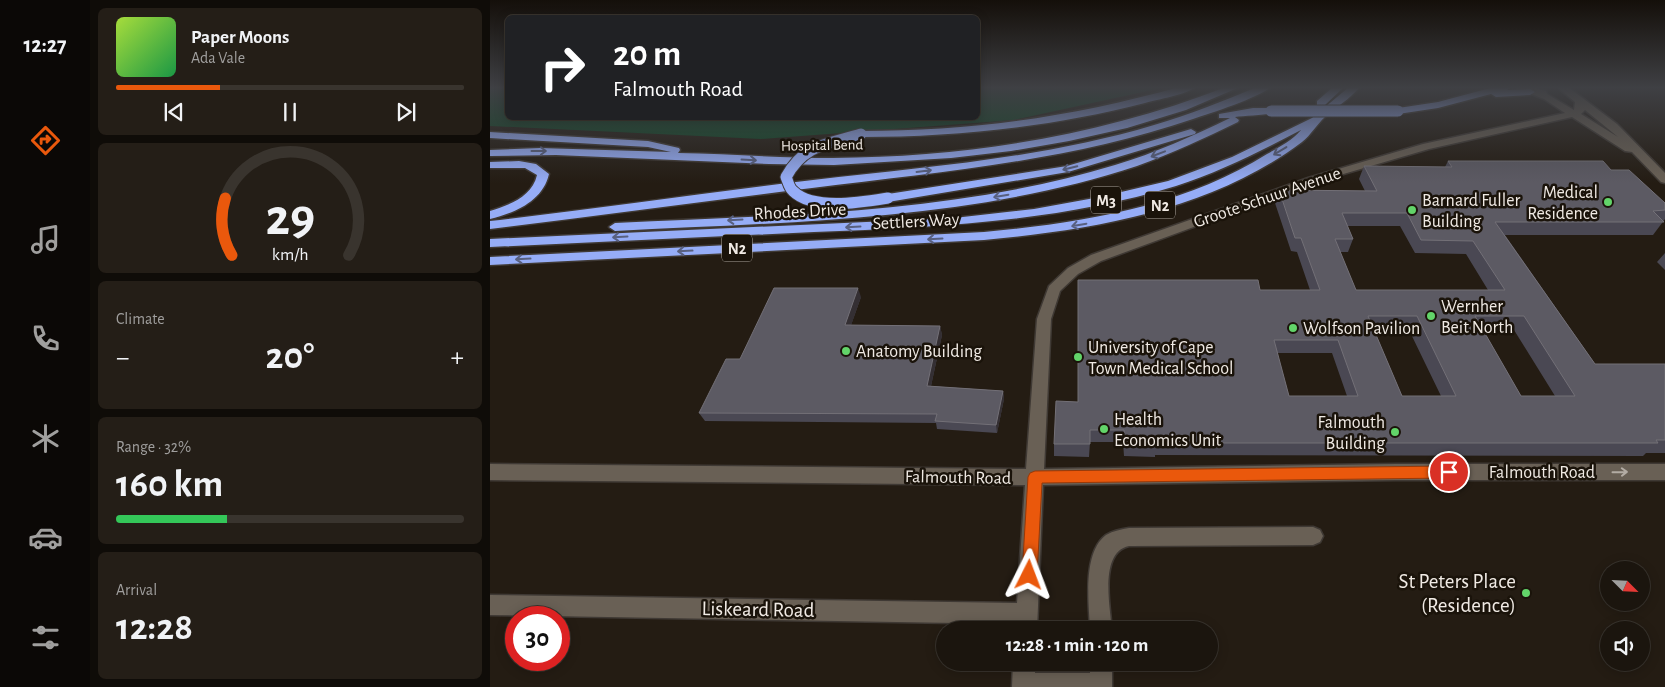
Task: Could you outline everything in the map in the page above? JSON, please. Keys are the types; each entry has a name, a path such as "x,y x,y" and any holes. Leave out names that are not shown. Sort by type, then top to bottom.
{"highway":[{"path":"1044,119 1007,126 953,132 861,134 810,149 794,162 786,177 792,190 808,200 838,203 888,198 1068,169 1238,119"},
{"name":"Hospital Bend","path":"700,157 776,161 833,161 922,157 997,149 1059,138 1142,119"},
{"path":"490,225 952,168 1052,152 1117,138 1186,119"},
{"path":"684,200 917,182 1032,166 1127,145 1213,119"},
{"name":"M3","path":"1252,151 1303,119"},
{"path":"1252,151 1316,119"},
{"name":"Settlers Way","path":"490,261 984,236 1042,231 1094,222 1170,202 1226,180 1298,140 1316,119"},
{"path":"490,234 881,212 952,204 1043,188 1102,173 1177,147 1234,120"},
{"path":"490,135 648,144 700,157"},
{"path":"490,153 545,151 700,157"},
{"name":"Rhodes Drive","path":"490,242 936,223 1005,217 1070,207 1149,190 1197,174 1252,151"},
{"path":"490,165 519,164 531,166 539,169 543,174 541,185 530,197 490,215"}],"street":[{"name":"Groote Schuur Avenue","path":"1027,621 1044,319 1054,289 1072,271 1096,258 1312,180 1427,146 1531,119"},
{"path":"1593,119 1639,155 1665,180"},
{"path":"1598,119 1620,132 1639,155"},
{"name":"Falmouth Road","path":"490,472 1035,477 1396,472 1665,472"},
{"path":"1101,621 1100,567 1104,552 1114,541 1129,537 1313,536"},
{"name":"Liskeard Road","path":"490,605 995,621"},
{"path":"1023,678 1101,678"}],"green space":[{"path":"490,119 1018,119 761,139 490,126"}],"building":[{"path":"1448,161 1603,161 1611,170 1629,170 1665,203 1665,210 1653,211 1664,222 1495,222 1595,364 1665,364 1665,440 1656,440 1658,443 1157,443 1157,445 1125,444 1124,430 1090,430 1090,444 1054,444 1056,401 1078,402 1078,280 1258,280 1260,290 1320,290 1301,238 1295,238 1279,190 1377,191 1364,166 1452,167","holes":["1342,213 1407,213 1421,240 1473,241 1505,290 1356,290 1335,239 1353,239","1368,316 1417,316 1456,396 1402,396","1475,316 1524,316 1575,396 1521,396","1274,340 1338,340 1358,396 1289,396"]},
{"name":"Anatomy Building","path":"774,288 858,288 845,325 940,326 927,386 1003,391 996,425 935,421 937,414 699,413 726,359 740,359"}],"place":[{"name":"Medical Residence","path":"1608,202"},
{"name":"Barnard Fuller Building","path":"1412,210"},
{"name":"Wernher Beit North","path":"1431,316"},
{"name":"Wolfson Pavilion","path":"1293,328"},
{"name":"Anatomy Building","path":"846,351"},
{"name":"University of Cape Town Medical School","path":"1078,357"},
{"name":"Health Economics Unit","path":"1104,429"},
{"name":"Falmouth Building","path":"1395,432"},
{"name":"St Peters Place (Residence)","path":"1526,593"}],"route":[{"path":"1029,575 1035,477 1449,472"}]}
